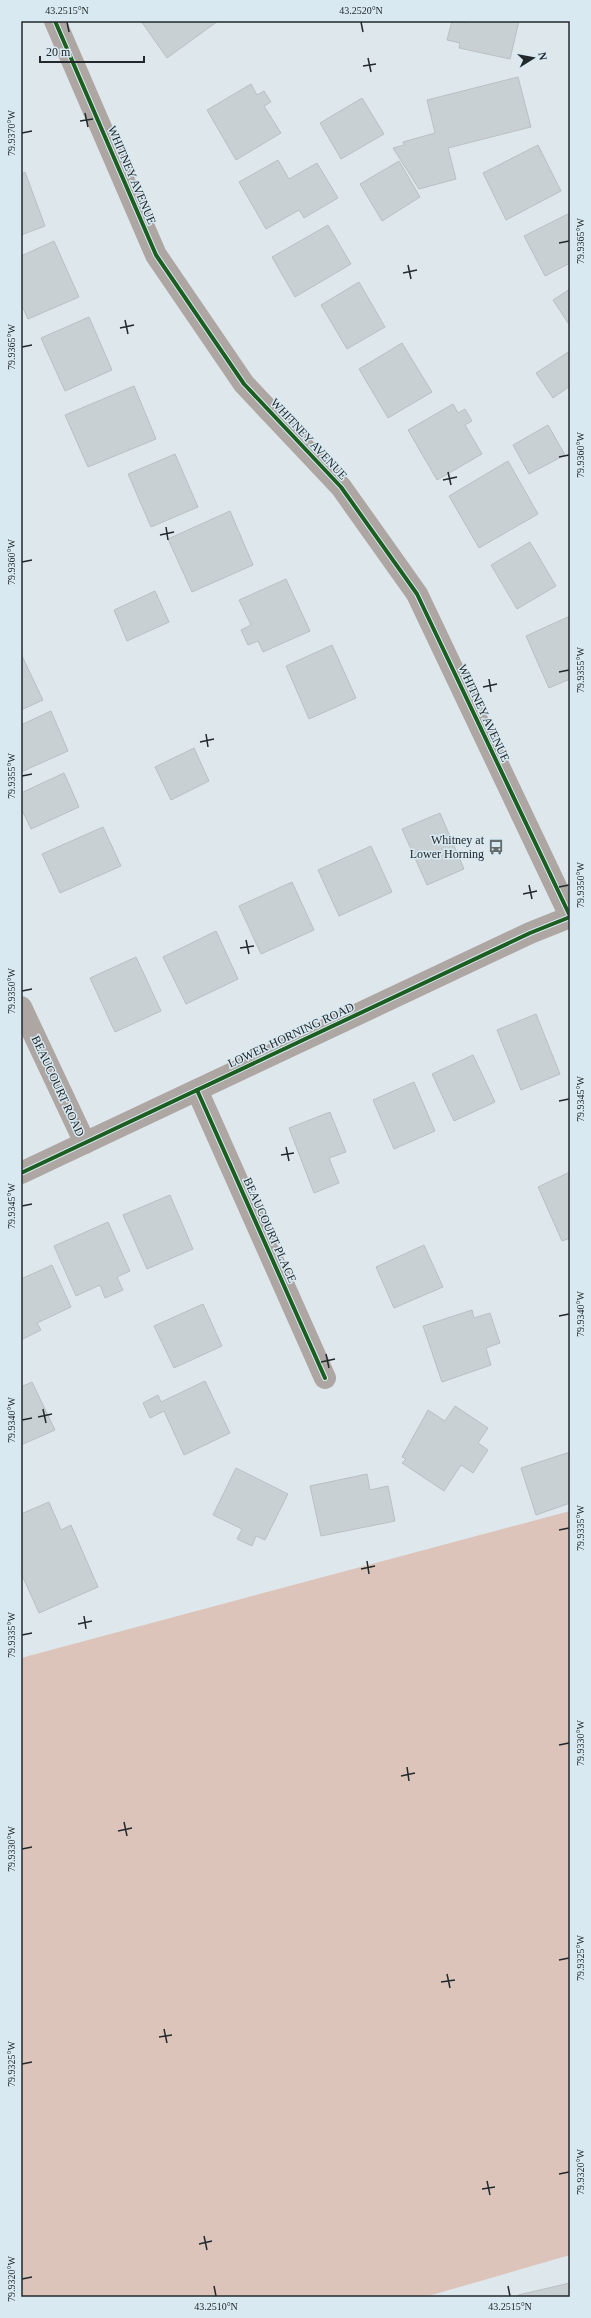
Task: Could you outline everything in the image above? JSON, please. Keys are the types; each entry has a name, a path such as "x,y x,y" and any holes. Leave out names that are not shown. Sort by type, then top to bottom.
{"street":[{"name":"WHITNEY AVENUE","path":"55,21 156,255 244,384 341,487 416,594 570,916"},
{"name":"LOWER HORNING ROAD","path":"21,1173 530,933 570,916"},
{"name":"BEAUCOURT ROAD","path":"21,1007 85,1143"},
{"name":"BEAUCOURT PLACE","path":"197,1090 325,1378"}],"shaded area":[{"path":"570,1511 570,2255 425,2297 21,2297 21,1658"}],"building":[{"path":"141,21 218,21 167,58"},
{"path":"452,21 465,23 465,21 519,21 510,59 459,48 460,43 447,40"},
{"path":"518,77 531,127 448,148 456,179 419,189 393,148 404,145 403,142 435,133 427,100"},
{"path":"251,84 257,95 264,91 271,102 264,106 281,133 236,160 207,110"},
{"path":"362,98 384,134 341,159 320,123"},
{"path":"538,145 561,191 506,220 483,173"},
{"path":"278,160 289,179 317,163 338,198 304,218 299,210 266,229 239,182"},
{"path":"399,161 420,197 382,221 360,184"},
{"path":"25,172 45,226 21,235 21,174"},
{"path":"570,213 570,263 545,276 524,236"},
{"path":"328,225 351,264 295,297 272,257"},
{"path":"54,241 79,297 28,319 23,308 21,308 21,256"},
{"path":"359,282 385,327 347,349 321,305"},
{"path":"570,289 570,326 553,300"},
{"path":"89,317 112,370 65,391 41,338"},
{"path":"402,343 432,392 388,418 359,369"},
{"path":"570,351 570,386 553,398 536,373"},
{"path":"134,386 156,439 88,467 65,415"},
{"path":"453,404 458,413 465,409 472,421 465,425 482,454 437,480 408,430"},
{"path":"548,425 565,455 529,474 513,445"},
{"path":"175,454 198,507 151,527 128,474"},
{"path":"508,461 538,514 479,548 449,496"},
{"path":"230,511 253,565 192,592 168,539"},
{"path":"530,542 556,586 517,609 491,565"},
{"path":"286,579 310,631 263,652 258,641 248,645 241,630 251,625 239,600"},
{"path":"155,591 169,622 127,641 114,610"},
{"path":"570,616 570,679 549,688 526,636"},
{"path":"332,645 356,698 309,719 286,666"},
{"path":"21,654 43,700 21,710"},
{"path":"51,711 68,751 21,772 21,725"},
{"path":"194,748 209,781 171,800 155,767"},
{"path":"64,773 79,807 31,829 21,808 21,793"},
{"path":"440,813 464,869 427,885 402,829"},
{"path":"103,827 121,866 60,893 42,854"},
{"path":"371,846 392,892 339,916 318,870"},
{"path":"292,882 314,930 261,954 239,906"},
{"path":"216,931 238,979 186,1004 163,957"},
{"path":"136,957 161,1011 115,1032 90,978"},
{"path":"536,1014 560,1074 521,1090 497,1030"},
{"path":"473,1055 495,1102 454,1121 432,1074"},
{"path":"414,1082 435,1131 394,1149 373,1100"},
{"path":"330,1112 346,1152 329,1158 339,1183 314,1193 289,1128"},
{"path":"570,1172 570,1238 562,1241 538,1187"},
{"path":"170,1195 193,1249 147,1269 123,1215"},
{"path":"108,1222 130,1271 117,1277 123,1290 105,1298 100,1285 76,1296 54,1246"},
{"path":"424,1245 443,1287 394,1308 376,1267"},
{"path":"52,1265 71,1307 37,1323 41,1330 21,1340 21,1279"},
{"path":"203,1304 222,1346 174,1368 154,1326"},
{"path":"472,1310 474,1318 490,1313 500,1343 486,1348 491,1365 442,1382 423,1326"},
{"path":"205,1381 230,1433 184,1455 164,1411 150,1418 143,1403 158,1395 161,1402"},
{"path":"32,1382 55,1430 21,1445 21,1387"},
{"path":"455,1406 488,1428 478,1443 488,1450 473,1473 461,1465 444,1491 402,1463 406,1459 402,1457 428,1410 445,1421"},
{"path":"570,1452 570,1503 536,1515 521,1468"},
{"path":"236,1468 288,1494 265,1540 256,1536 252,1546 237,1539 242,1529 213,1515"},
{"path":"367,1474 370,1490 388,1486 395,1521 321,1536 310,1486"},
{"path":"49,1502 61,1530 71,1525 98,1587 39,1613 21,1573 21,1514"},
{"path":"570,2283 570,2297 518,2297 518,2295"}],"cycle path":[{"path":"55,21 156,255 244,384 341,487 417,594 570,916"},
{"path":"21,1173 530,933 570,917"},
{"path":"197,1090 325,1378"}],"place":[{"name":"Whitney at Lower Horning","path":"496,847"}]}
